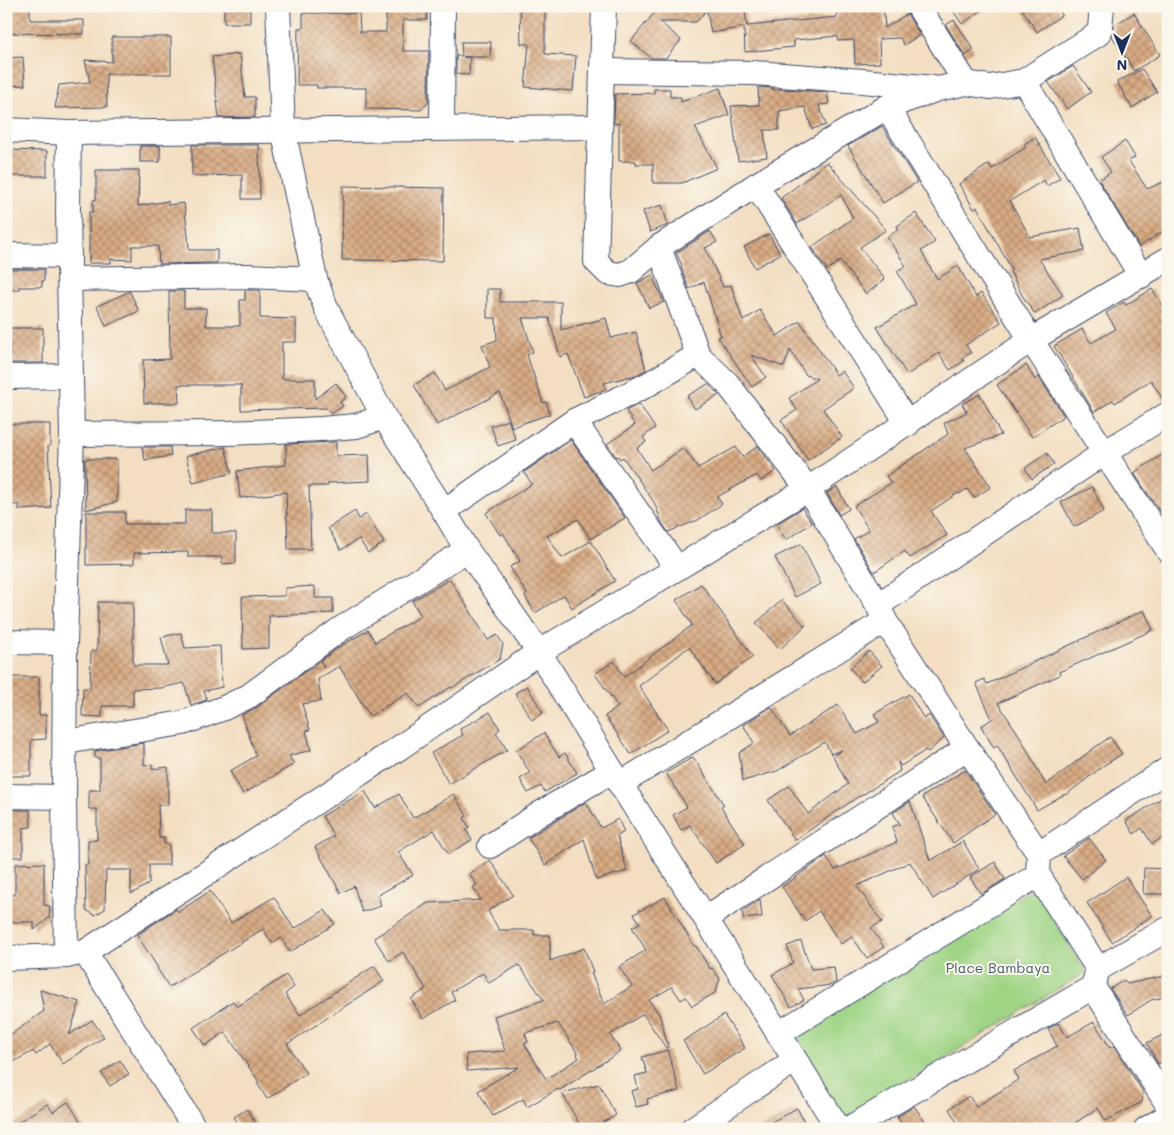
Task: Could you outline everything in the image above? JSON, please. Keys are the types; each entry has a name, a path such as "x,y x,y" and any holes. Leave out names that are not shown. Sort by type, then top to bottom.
{"street":[{"path":"278,6 283,130 315,279 327,310 384,417 467,550 539,652 616,778 706,918 794,1061 839,1129"},
{"path":"442,127 444,6"},
{"path":"604,6 596,262 608,273 620,275 631,271 660,246 756,185 887,107 938,89 966,83 990,88 1024,81 1098,34 1101,17"},
{"path":"918,6 966,83"},
{"path":"603,72 754,73 864,81 938,89"},
{"path":"1024,81 1141,276"},
{"path":"887,107 1031,340 1168,550"},
{"path":"6,130 69,133 442,127 600,127"},
{"path":"69,133 72,434 65,643 64,797 76,954 195,1129"},
{"path":"756,185 908,424"},
{"path":"660,246 698,355 727,383 808,489 881,613 967,748 1038,865 1096,978 1168,1106"},
{"path":"6,255 69,268 315,279"},
{"path":"6,958 76,954 399,748 539,652 808,489 908,424 1031,340 1168,259"},
{"path":"444,511 574,421 645,386 698,355"},
{"path":"6,377 71,376"},
{"path":"490,846 541,813 616,778 881,613 1104,453 1168,414"},
{"path":"72,434 228,433 321,429 356,426 384,417"},
{"path":"574,421 677,568"},
{"path":"64,742 183,723 224,708 249,696 340,630 467,550"},
{"path":"6,642 65,643"},
{"path":"706,918 967,748"},
{"path":"778,1034 1038,865 1168,769"},
{"path":"6,796 64,797"},
{"path":"848,1129 1096,978 1168,929"},
{"path":"692,1129 794,1061"},
{"path":"1146,1129 1168,1116"}],"green space":[{"name":"Place Bambaya","path":"1034,888 1086,972 845,1119 793,1035"}],"building":[{"path":"7,6 30,6 30,20 84,20 84,34 6,33"},
{"path":"386,6 427,6 427,20 403,20 403,51 429,51 428,103 421,110 366,109 366,88 317,88 317,85 297,85 298,28 303,28 303,13 359,13 360,32 386,32"},
{"path":"520,6 545,6 545,54 576,56 573,91 525,87 529,44 521,44"},
{"path":"660,6 708,8 696,22 660,22 681,40 666,58 651,58 631,41"},
{"path":"744,6 747,26 837,17 836,6 883,6 885,28 907,14 920,35 904,45 900,38 879,39 880,63 855,64 854,40 838,41 838,36 794,40 794,47 745,52 744,27 711,33 707,11"},
{"path":"950,6 988,6 962,24"},
{"path":"1020,6 1056,6 1062,15 1037,32"},
{"path":"224,8 250,9 250,23 224,23"},
{"path":"1134,13 1160,55 1134,71 1112,36 1114,25"},
{"path":"954,20 974,50 965,56 946,25"},
{"path":"112,37 171,37 171,74 106,74 107,107 55,108 59,85 90,82 85,60 112,62"},
{"path":"461,42 491,42 490,57 470,57 469,75 456,74 456,56 462,56"},
{"path":"240,54 245,97 255,97 255,117 219,118 212,57"},
{"path":"23,57 25,85 6,86 6,58"},
{"path":"1073,66 1091,92 1067,109 1048,82"},
{"path":"1142,69 1157,92 1132,108 1117,82"},
{"path":"758,87 773,88 773,90 827,92 829,104 819,105 826,125 812,129 805,107 779,111 779,130 764,130 767,157 738,161 731,106 759,105"},
{"path":"720,88 729,115 695,127 717,168 682,183 653,183 653,164 619,161 619,123 614,124 615,94 654,93 654,89 670,89 670,97 681,97 681,102"},
{"path":"882,126 917,182 883,203 848,146"},
{"path":"1035,137 1060,178 1047,186 1044,180 1010,201 1030,237 1080,228 1084,251 1039,259 1063,295 1035,314 1022,295 1010,271 1012,270 977,207 974,209 959,184 989,164 992,169 1026,147 1024,144"},
{"path":"1125,141 1135,157 1129,161 1147,189 1163,182 1168,193 1168,228 1139,247 1099,180 1111,172 1101,157"},
{"path":"192,145 259,145 260,199 242,199 242,175 192,176"},
{"path":"140,146 160,146 160,162 140,162"},
{"path":"6,150 47,151 47,176 6,176"},
{"path":"827,162 886,230 860,247 885,279 866,294 840,261 827,270 812,247 853,218 841,195 797,224 781,198"},
{"path":"96,170 139,170 138,206 168,201 168,205 184,203 189,250 217,250 217,263 159,264 158,246 132,246 132,260 111,259 111,263 89,263 89,212 93,212 93,200 96,200"},
{"path":"343,186 444,188 443,261 342,260"},
{"path":"662,205 668,225 650,232 643,211"},
{"path":"916,213 935,242 921,251 937,279 958,266 976,297 981,293 1001,322 966,345 971,353 962,358 964,361 950,370 939,353 907,375 877,327 916,304 897,271 906,266 887,237 899,229 897,226"},
{"path":"710,231 717,242 705,248 723,287 731,285 743,321 760,310 777,336 800,321 836,375 842,371 854,388 823,409 842,437 808,460 781,420 797,410 789,398 817,379 806,375 790,350 784,367 751,355 766,377 752,387 718,337 721,336 704,282 689,289 682,265 676,253"},
{"path":"769,234 780,254 755,268 744,247"},
{"path":"6,269 44,269 42,287 19,287 19,290 6,290"},
{"path":"652,275 664,302 649,308 637,283"},
{"path":"487,289 500,289 500,302 561,302 561,330 606,318 611,338 636,332 646,370 636,375 604,383 606,389 584,397 568,354 560,357 549,318 522,318 533,352 527,355 543,403 546,402 550,414 512,427 500,393 437,425 414,385 435,373 445,391 490,367 482,345 497,340 496,318 487,318"},
{"path":"1152,289 1168,314 1168,400 1164,401 1151,380 1115,403 1113,400 1094,412 1054,346 1082,329 1091,343 1116,329 1106,313 1124,302 1126,305"},
{"path":"245,290 260,290 260,318 296,319 296,342 282,342 282,379 315,379 315,399 336,383 346,397 340,402 343,406 331,414 326,408 241,410 241,385 178,385 179,403 144,403 143,360 170,359 169,291 184,291 184,308 206,308 206,326 240,326 240,300 245,300"},
{"path":"130,292 139,311 106,326 97,306"},
{"path":"10,328 43,328 43,363 10,363"},
{"path":"1026,365 1035,380 1039,377 1064,416 1032,437 997,385"},
{"path":"708,384 719,395 695,409 687,396"},
{"path":"980,394 1001,435 965,448 991,487 974,498 967,489 931,511 947,535 910,558 905,551 874,572 854,539 869,530 854,506 891,483 886,476 948,434 944,423 967,412 962,404"},
{"path":"639,404 655,428 643,437 646,442 637,448 651,470 684,448 698,468 736,447 742,457 758,446 776,471 761,481 757,475 717,497 722,504 698,520 668,532 662,523 654,502 623,457 620,459 618,456 616,457 607,444 635,425 626,411"},
{"path":"508,420 516,440 498,446 491,426"},
{"path":"6,424 50,424 50,446 48,446 51,508 19,510 19,504 6,507"},
{"path":"571,440 625,518 590,539 578,519 547,536 562,558 591,541 615,581 572,608 564,595 535,613 525,596 527,594 510,567 520,561 503,533 500,535 486,513 532,484 524,472"},
{"path":"336,442 336,456 369,455 370,481 328,483 328,486 309,486 311,549 288,549 286,492 240,498 237,471 286,465 286,444"},
{"path":"142,447 170,447 171,456 145,460"},
{"path":"225,447 232,473 193,483 186,456"},
{"path":"1168,451 1168,524 1134,473"},
{"path":"1047,453 1054,464 1032,479 1025,468"},
{"path":"85,459 117,459 117,502 86,510"},
{"path":"837,487 849,509 839,515 827,493"},
{"path":"1092,487 1104,511 1074,527 1061,502"},
{"path":"802,508 812,523 786,540 776,524"},
{"path":"185,510 212,510 212,533 236,533 236,563 222,564 222,557 188,557 188,552 134,553 134,564 86,565 86,512 125,512 125,524 185,524"},
{"path":"355,511 359,519 366,514 384,543 368,553 359,539 341,550 328,528"},
{"path":"801,544 821,584 795,597 775,557"},
{"path":"450,579 488,640 497,635 503,644 500,659 419,708 408,693 370,716 339,666 318,679 321,701 302,704 310,730 306,731 311,750 289,756 294,764 243,794 230,771 256,756 242,715 257,707 310,668 324,667 320,661 368,630 375,642 421,616 412,601"},
{"path":"701,584 753,657 715,684 689,647 639,686 668,730 631,754 605,716 618,707 595,674 614,661 624,677 692,625 676,600"},
{"path":"315,586 315,598 333,598 333,613 269,616 269,648 243,649 242,597 285,596 285,588"},
{"path":"782,600 805,626 780,649 756,623"},
{"path":"98,602 133,602 133,665 168,665 161,637 181,633 185,648 220,646 222,687 204,691 207,700 191,705 184,683 161,688 133,689 133,706 102,706 102,717 82,716 83,688 90,688 91,651 97,651"},
{"path":"1144,610 1153,630 1059,672 1060,675 998,703 1019,735 1046,785 1110,737 1122,754 1103,766 1066,795 1037,810 997,745 994,748 981,726 992,719 976,683 984,679 987,684"},
{"path":"869,651 882,666 862,682 850,668"},
{"path":"6,677 39,677 39,715 46,715 46,739 31,740 31,776 6,776"},
{"path":"527,686 543,713 532,720 515,693"},
{"path":"909,694 924,719 929,715 944,738 928,752 926,750 901,766 898,762 900,771 859,796 795,840 768,800 789,786 808,814 848,784 833,756 842,750 831,754 825,742 777,771 743,781 739,753 754,743 743,725 771,707 790,736 838,705 857,734 879,722 874,714"},
{"path":"490,712 500,729 496,732 507,750 449,784 431,753 463,735 460,729"},
{"path":"544,733 559,757 565,753 577,773 545,792 541,786 528,793 520,779 530,773 516,750"},
{"path":"144,743 144,765 152,764 152,769 168,767 168,805 158,805 159,838 164,838 164,844 169,844 169,865 149,865 149,884 131,894 131,870 106,870 105,909 95,915 86,910 85,865 88,865 88,840 97,840 97,809 89,809 89,790 100,790 100,758 95,758 95,751"},
{"path":"693,757 724,805 721,807 745,844 716,863 690,825 681,830 673,815 687,807 666,773"},
{"path":"965,770 995,814 953,843 922,797"},
{"path":"365,791 375,808 399,794 413,818 454,794 467,816 464,818 469,827 466,830 472,840 448,854 434,830 398,852 413,875 378,895 381,906 362,912 354,886 341,893 315,847 334,836 322,816"},
{"path":"1168,794 1168,834 1152,844 1142,828 1134,834 1126,821"},
{"path":"910,801 930,861 963,841 979,869 933,899 910,862 857,886 882,922 871,928 884,947 867,958 852,937 841,944 819,911 805,921 782,887 826,856 835,870 897,842 892,827 900,824 893,813"},
{"path":"586,802 601,828 618,819 624,832 617,836 627,871 596,880 584,839 545,865 528,838"},
{"path":"6,810 30,810 31,827 23,828 23,857 6,857"},
{"path":"1089,838 1106,860 1082,879 1063,856"},
{"path":"490,860 513,895 488,911 499,930 534,930 534,935 550,935 550,961 584,948 593,972 591,973 604,1004 632,986 619,967 646,950 632,927 640,923 634,914 665,897 694,946 696,946 710,969 712,968 720,979 715,993 692,1006 686,997 681,1000 672,987 649,1000 660,1016 668,1047 666,1048 643,1014 610,1035 621,1051 560,1090 558,1089 527,1107 523,1099 493,1116 478,1091 519,1067 467,1071 466,1054 505,1051 494,1016 544,1000 519,965 489,983 483,973 451,992 455,1000 423,1019 411,999 426,989 403,952 389,961 374,938 428,903 481,900 473,887 477,885 469,874","holes":["558,1023 579,1058 546,1079 524,1043 528,1042 525,1033"]},
{"path":"995,862 1005,879 981,894 970,877"},
{"path":"44,863 44,905 50,906 49,918 34,930 34,922 6,922 6,895 15,895 15,864"},
{"path":"1144,868 1168,869 1168,894 1143,894"},
{"path":"1126,877 1152,916 1112,942 1087,903"},
{"path":"210,891 231,923 274,897 294,929 325,910 335,924 290,952 281,938 272,943 263,929 169,987 137,935 176,909 178,912"},
{"path":"760,899 762,917 743,919 743,911"},
{"path":"801,941 811,969 834,967 836,982 831,985 798,989 804,1000 791,1007 772,975 793,963 787,946"},
{"path":"374,966 384,981 287,1044 306,1073 267,1099 257,1083 259,1082 225,1032 205,1046 193,1028 233,1001 237,1007 286,975 294,987 285,994 300,1015"},
{"path":"1168,975 1168,996 1151,1000 1128,1015 1110,989 1124,980 1127,984"},
{"path":"40,990 80,1002 69,1035 92,1020 104,1037 63,1064 50,1044 36,1055 33,1051 6,1066 6,1038 44,1011"},
{"path":"724,1015 745,1048 703,1074 683,1041"},
{"path":"1094,1022 1110,1048 1114,1046 1143,1092 1142,1102 1106,1121 1098,1108 1066,1129 961,1129 949,1109 969,1096 976,1107 1019,1079 1014,1071 1057,1046 1048,1029 1058,1023 1067,1037"},
{"path":"1168,1032 1168,1059 1158,1064 1147,1043"},
{"path":"668,1050 679,1091 647,1099 648,1104 636,1107 631,1091 638,1089 635,1076 647,1073 642,1057"},
{"path":"120,1060 129,1074 110,1086 101,1073"},
{"path":"599,1084 616,1115 592,1129 582,1129 562,1093"},
{"path":"68,1102 85,1129 7,1129 47,1104 53,1112"},
{"path":"914,1106 930,1129 905,1129 897,1117"},
{"path":"797,1108 808,1129 759,1129"},
{"path":"247,1109 259,1129 241,1129 234,1117"}]}
